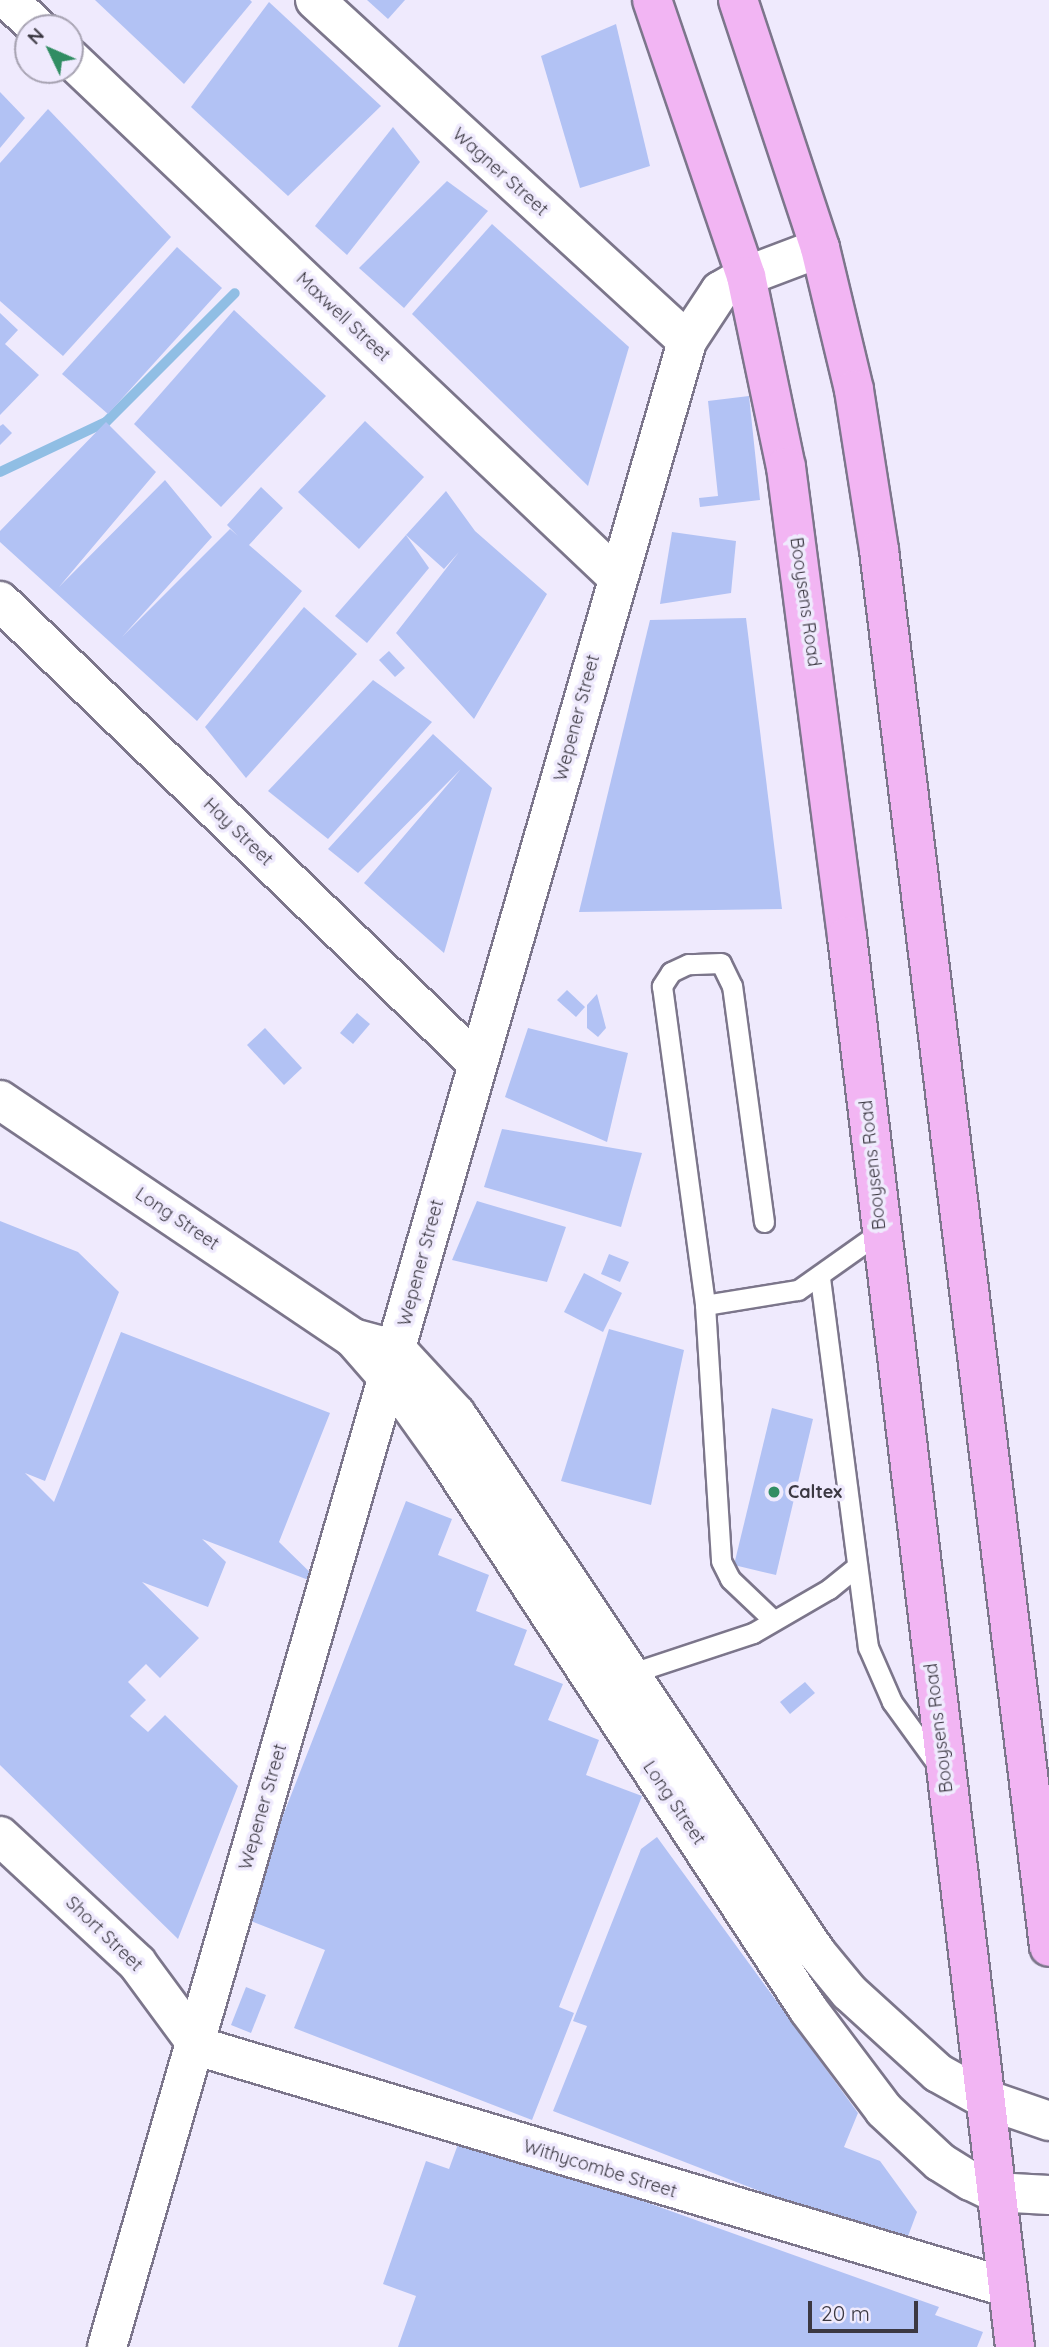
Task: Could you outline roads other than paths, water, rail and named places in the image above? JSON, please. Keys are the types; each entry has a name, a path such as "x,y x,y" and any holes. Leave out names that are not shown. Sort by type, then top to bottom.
{"main road":[{"name":"Booysens Road","path":"652,0 746,276 770,373 804,591 985,2099 987,2145 1015,2347"},
{"path":"738,0 820,248 854,390 879,550 985,1451 1049,1947"}],"street":[{"path":"8,0 23,14"},
{"name":"Wagner Street","path":"315,0 687,341"},
{"name":"Maxwell Street","path":"84,71 616,576"},
{"name":"Wepener Street","path":"107,2347 330,1569 393,1366 476,1062 616,576 687,341 710,300 746,276 820,248"},
{"name":"Hay Street","path":"0,601 476,1062"},
{"name":"Long Street","path":"0,1100 353,1338 456,1414 632,1673 816,1952 898,2040 938,2073 985,2099 1049,2121"},
{"name":"Long Street","path":"393,1366 445,1454 808,2009 884,2110 940,2162 994,2192 1049,2195"},
{"path":"632,1673 632,1693 644,1728 695,1809 713,1861"},
{"name":"Short Street","path":"0,1836 137,1963 196,2043"},
{"name":"Withycombe Street","path":"196,2043 432,2118 1006,2287"}],"lane":[{"path":"764,1222 732,986 721,963 688,964 671,972 663,986 705,1305 721,1560 730,1579 773,1620"},
{"path":"705,1305 798,1290 820,1278 880,1232"},
{"path":"820,1278 856,1567 876,1670 892,1702 945,1775"},
{"path":"632,1673 726,1644 829,1589 856,1567"}],"waterway":[{"path":"0,472 106,422 235,293"}],"place":[{"name":"Caltex","path":"774,1492"}]}
